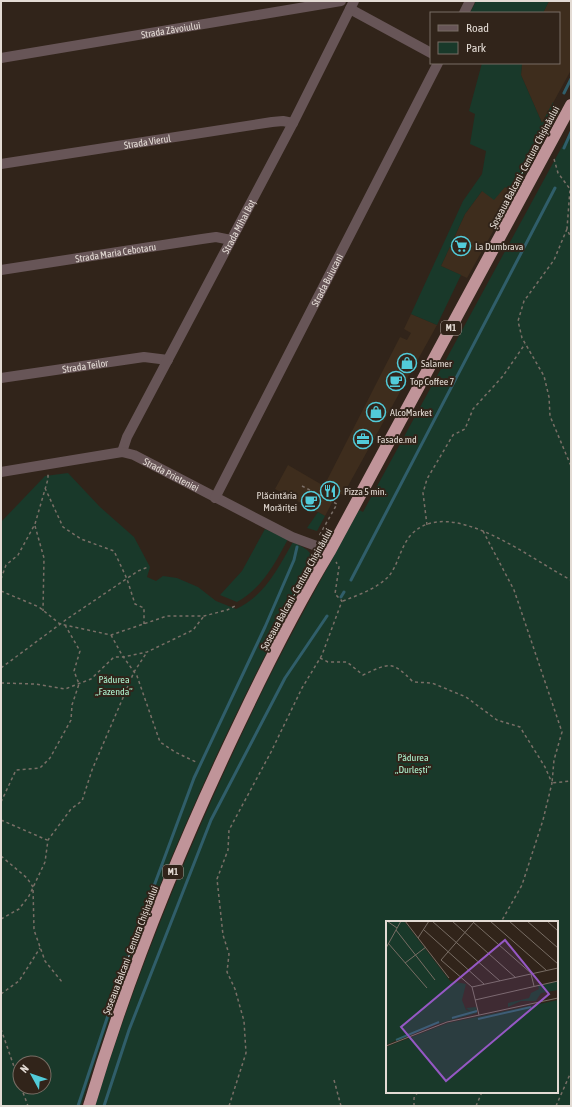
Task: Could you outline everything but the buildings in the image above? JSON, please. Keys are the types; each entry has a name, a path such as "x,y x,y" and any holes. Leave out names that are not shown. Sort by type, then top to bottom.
{"highway":[{"name":"Șoseaua Balcani - Centura Chișinăului","path":"89,1106 126,994 168,884 207,792 309,586 330,551 571,105"}],"street":[{"name":"Strada Zăvoiului","path":"1,58 341,1"},
{"path":"464,12 470,1"},
{"path":"352,3 430,52"},
{"name":"Strada Mihai Boț","path":"122,452 127,437 230,240 293,124 352,3"},
{"name":"Strada Buiucani","path":"215,498 437,64"},
{"name":"Strada Vierul","path":"1,164 272,122 283,121 293,124"},
{"name":"Strada Maria Cebotaru","path":"1,270 216,237 230,240"},
{"name":"Strada Teilor","path":"1,378 144,357 168,360"},
{"name":"Strada Prieteniei","path":"1,472 122,452 134,455 292,537 330,551"}],"path":[{"path":"552,152 558,173 570,189 567,229 554,260 524,301 518,321 525,344 544,376 549,397 550,416 571,466"},
{"path":"567,229 571,238"},
{"path":"427,525 423,493 427,479 453,435 465,428 473,409 503,376 525,344"},
{"path":"1,579 6,566 18,555 35,524 48,479 46,464"},
{"path":"302,486 337,504 314,545"},
{"path":"45,488 63,526 81,539 114,550 127,578 135,604 144,608 144,624"},
{"path":"331,514 335,516"},
{"path":"230,1106 246,1053 244,1021 235,989 227,972 229,954 223,935 217,880 228,850 230,830 271,752 302,688 320,658 342,602 370,589 388,576 409,537 420,527 451,522 483,531 571,580"},
{"path":"35,524 44,558 44,611"},
{"path":"483,531 514,590 562,732 554,760 552,783 543,820 522,885 502,921"},
{"path":"330,551 340,567 335,594 342,602"},
{"path":"1,668 60,624 127,578 148,567"},
{"path":"1,591 44,611 60,624 111,635 167,616 204,616 227,610 237,605"},
{"path":"1,683 35,684 65,689 91,680 114,657 123,657 147,652 193,630 204,616"},
{"path":"1,802 16,770 40,768 50,758 71,720 72,705 79,684 74,671 80,651 65,625"},
{"path":"111,635 123,657 134,672 157,728 160,742 175,752 196,762"},
{"path":"1,919 19,909 33,887 45,862 48,840 71,809 82,801 92,770 134,672 147,652"},
{"path":"320,658 328,662 347,662 363,675 385,665 399,668 413,682 432,682 466,697 497,720 520,726 545,767 552,783"},
{"path":"552,783 571,781"},
{"path":"1,820 48,840"},
{"path":"1,856 28,878 33,887 34,930 45,961 53,973 62,982"},
{"path":"1,994 19,981 40,948"},
{"path":"1,1029 12,1061"},
{"path":"556,1106 571,1072"},
{"path":"334,1080 341,1106"},
{"path":"414,1106 414,1098 417,1093"},
{"path":"476,1106 482,1093"},
{"path":"24,1095 28,1106"}],"shaded area":[{"path":"549,1 571,1 571,70 542,123 521,75 522,64 560,64 560,12 544,12"},
{"path":"506,187 515,192 467,278 441,266 465,214 482,191"},
{"path":"411,314 437,325 343,495 324,486 400,337 407,340 411,333 404,329"},
{"path":"288,465 324,486 322,490 335,497 325,516 275,489"}],"green space":[{"path":"476,1 549,1 544,12 470,12"},
{"path":"482,64 522,64 521,75 542,123 553,102 555,115 515,192 505,187 494,200 482,191 465,214 441,266 461,275 437,325 411,314 463,201 482,174 486,151 470,144 475,114 469,111"},
{"name":"Pădurea „Durlești”","path":"571,130 571,1106 95,1106 112,1053 150,948 192,844 238,742 285,646 359,510 363,512"},
{"name":"Pădurea „Fazenda”","path":"68,473 100,507 134,537 150,567 147,577 156,581 163,576 177,578 198,587 216,601 236,609 255,597 263,589 276,571 293,542 310,552 313,559 313,564 245,695 155,897 128,966 81,1106 1,1106 1,522 45,476"},
{"path":"318,512 325,516 317,531 307,528"},
{"path":"265,529 288,539 267,575 254,589 237,602 220,595 242,571"}],"waterway":[{"path":"564,93 571,79"},
{"path":"564,148 571,132"},
{"path":"351,580 555,188"},
{"path":"78,1106 124,967 194,778 265,627 294,560 297,547"},
{"path":"341,597 344,592"},
{"path":"104,1106 129,1030 211,820 285,678 327,616"}],"place":[{"name":"La Dumbrava","path":"461,246"},
{"name":"Salamer","path":"407,363"},
{"name":"Top Coffee 7","path":"396,381"},
{"name":"AlcoMarket","path":"376,412"},
{"name":"Fasade.md","path":"363,439"},
{"name":"Pizza 5 min.","path":"330,491"},
{"name":"Plăcintăria Morăriței","path":"311,501"}]}
